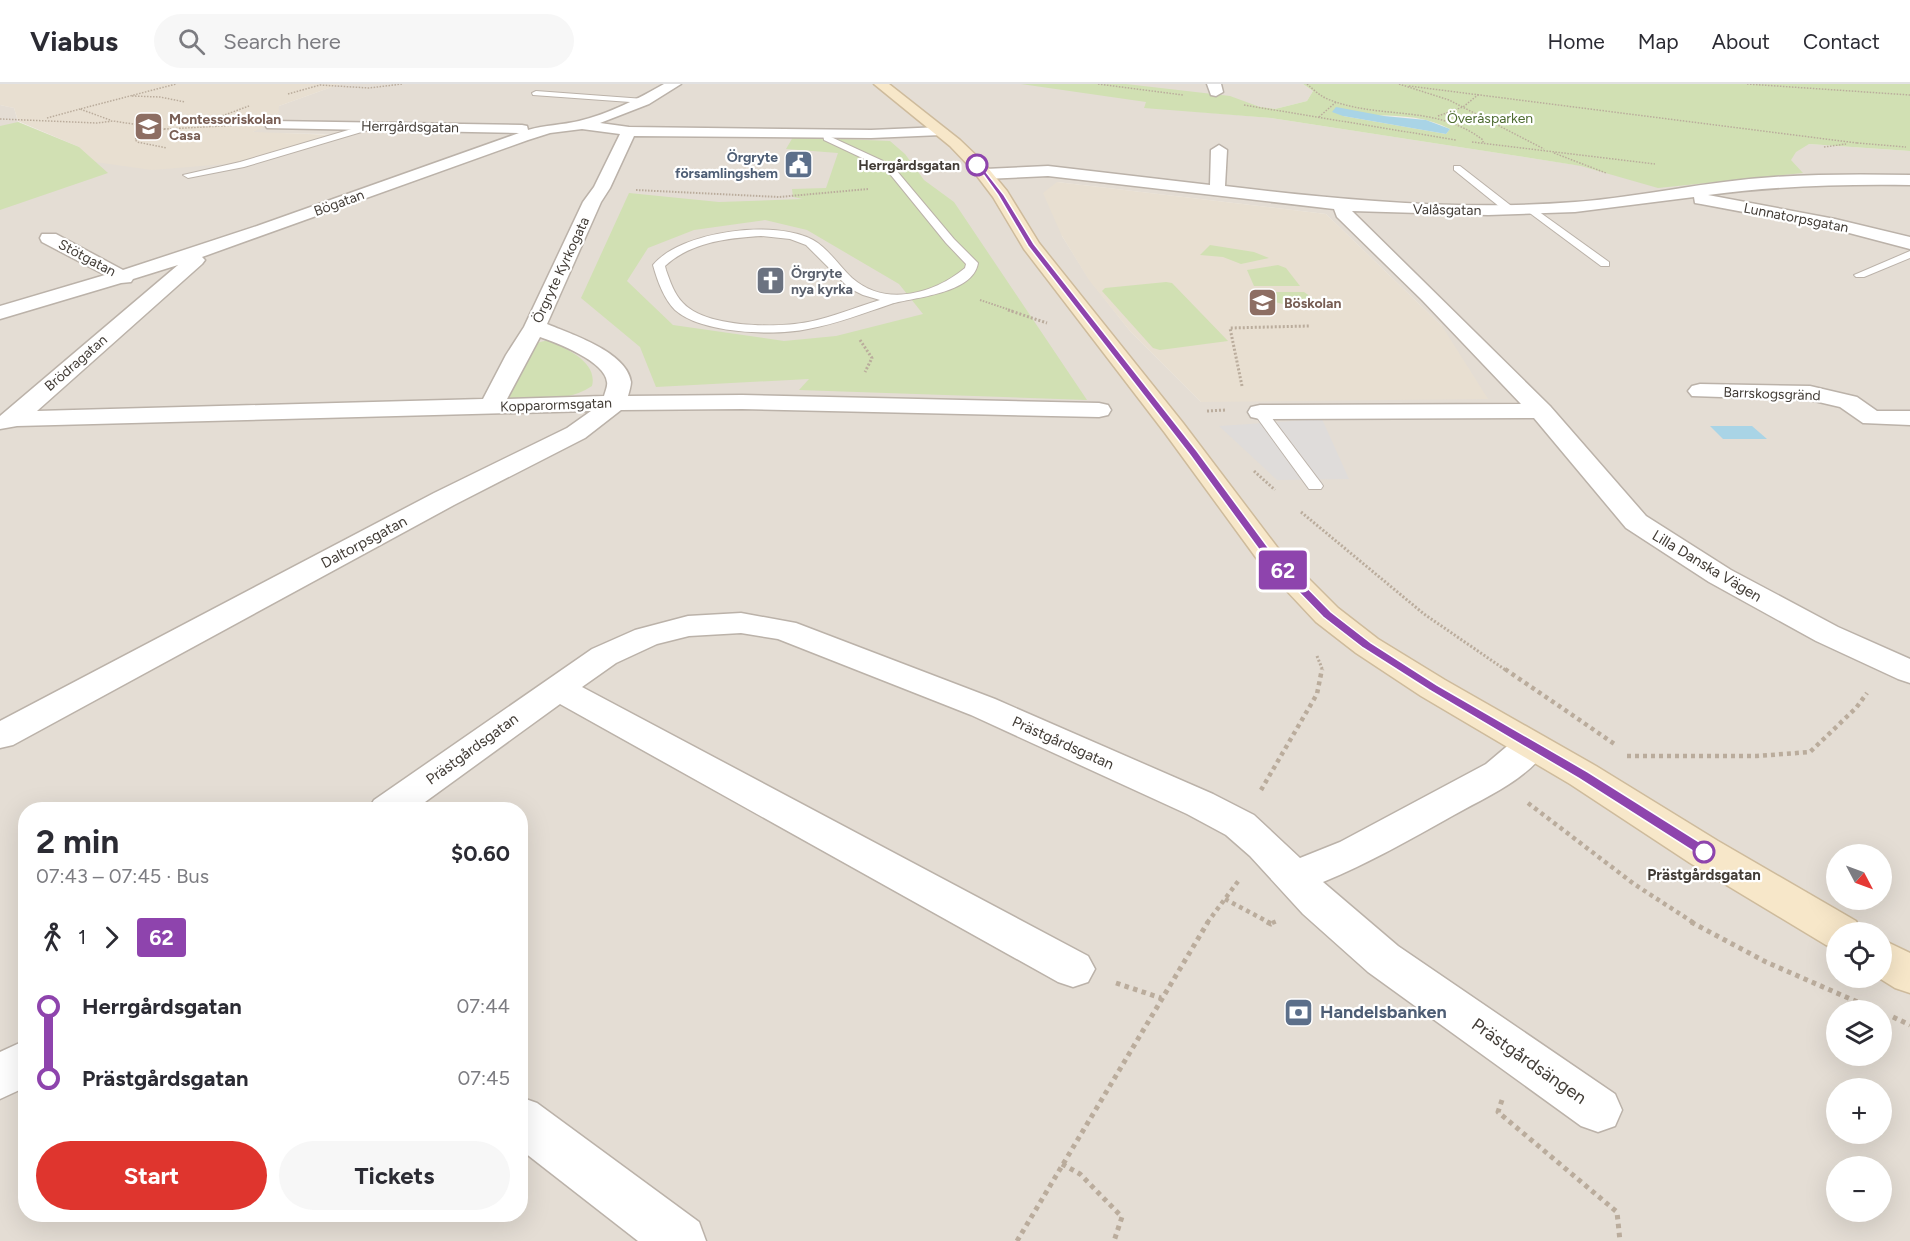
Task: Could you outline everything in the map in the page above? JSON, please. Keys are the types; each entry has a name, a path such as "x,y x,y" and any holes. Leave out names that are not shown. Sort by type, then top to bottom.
{"street":[{"name":"Bögatan","path":"0,313 102,285 202,252 548,129 582,125 644,101 674,84"},
{"path":"880,84 941,131 985,174 1001,195 1031,245 1168,419 1267,553 1327,615 1367,646 1826,924"},
{"name":"Herrgårdsgatan","path":"272,125 548,129"},
{"path":"582,125 629,131 827,134 941,131"},
{"name":"Örgryte Kyrkogata","path":"491,407 517,355 535,327 592,202 602,188 629,131"},
{"path":"1214,190 1218,185 1219,150"},
{"name":"Valåsgatan","path":"985,174 1048,171 1343,205 1405,209 1510,210 1624,202 1772,182 1850,179 1910,180"},
{"name":"Lunnatorpsgatan","path":"1683,193 1705,201 1835,224 1910,243"},
{"name":"Lilla Danska Vägen","path":"1343,205 1343,213 1430,296 1541,411 1636,522 1720,576 1827,634 1899,668"},
{"name":"Stötgatan","path":"50,238 124,278"},
{"name":"Brödragatan","path":"6,422 152,299 202,252"},
{"path":"102,285 140,286 150,290 152,299"},
{"path":"535,327 575,343 600,357 615,371 619,382 615,403"},
{"name":"Barrskogsgränd","path":"1700,391 1810,393 1848,402 1872,418 1910,418"},
{"name":"Kopparormsgatan","path":"6,422 615,403 742,402 1098,410"},
{"name":"Daltorpsgatan","path":"0,736 444,499 576,433 615,403"},
{"path":"1260,412 1541,411"},
{"name":"Prästgårdsgatan","path":"398,802 604,656 646,637 688,626 741,623 785,630 983,707 1200,804 1252,835 1294,877"},
{"path":"558,688 1073,969"},
{"path":"1294,877 1354,853 1499,773 1532,746"},
{"name":"Prästgårdsängen","path":"1294,877 1318,903 1383,959 1598,1110"},
{"path":"1892,964 1910,975"},
{"path":"0,1078 18,1066"},
{"path":"528,1125 680,1241"}],"lane":[{"path":"536,93 644,101"},
{"path":"188,175 242,165 372,126"},
{"path":"827,134 827,138 880,163 893,172 950,241 972,263 971,268 963,277 942,289 899,298 806,326 766,329 704,319 681,308 661,277 659,265 670,254 700,242 739,234 776,232 804,240 822,251 852,284 867,293 899,298"},
{"path":"1457,168 1510,210"},
{"path":"1531,210 1605,264"},
{"path":"1860,275 1910,254"},
{"path":"1260,412 1315,486"}],"path":[{"path":"44,119 122,96 176,84"},
{"path":"1098,84 1183,95"},
{"path":"1307,84 1327,99 1336,102 1376,111 1437,116 1480,136 1483,144"},
{"path":"1400,84 1857,143"},
{"path":"1409,86 1415,84"},
{"path":"1748,84 1910,95"},
{"path":"1409,86 1463,107 1548,151 1611,175"},
{"path":"1437,116 1463,107 1479,94"},
{"path":"122,96 160,97 185,102"},
{"path":"1319,117 1336,102"},
{"path":"1240,104 1460,140"},
{"path":"80,109 113,121 166,129"},
{"path":"0,119 44,119 97,123 113,121"},
{"path":"167,148 137,142 135,139 166,129 196,126 272,125"},
{"path":"1471,142 1654,164"},
{"path":"673,193 780,197 905,185"},
{"path":"942,289 1057,326"},
{"path":"834,405 841,388 868,370 872,358 869,351 840,316"},
{"path":"1260,412 1245,401 1230,328 1309,326"},
{"path":"1252,469 1278,492"},
{"path":"1296,507 1368,570 1424,614 1640,761"},
{"path":"1017,1241 1213,914 1317,694 1323,672 1314,648"},
{"path":"1630,754 1757,756 1810,752 1899,668"},
{"path":"1527,803 1638,886 1702,929 1854,1000"},
{"path":"1892,1016 1910,1025"},
{"path":"1498,1112 1617,1212 1620,1241"},
{"path":"1062,1164 1080,1174 1122,1217 1114,1241"}],"shaded area":[{"name":"Montessoriskolan Casa","path":"0,84 340,84 279,106 278,120 253,132 334,135 238,163 152,170 95,162 79,147 18,121 14,108 0,105"},
{"path":"340,84 1303,84 1313,91 1307,101 1275,109 1198,102 1144,107 1271,118 1576,165 1809,144 1910,151 1910,1241 0,1241 0,105 14,108 18,122 79,147 95,162 331,134 252,133 279,106","holes":["1057,182 1326,214 1442,326 1201,402 1130,331 1089,279 1062,236"]},
{"name":"Böskolan","path":"1057,182 1326,214 1442,326 1488,399 1201,402 1130,331 1089,280 1062,236 1043,193"},
{"path":"1322,419 1349,479 1277,480 1219,426"}],"green space":[{"name":"Överåsparken","path":"1021,84 1126,84 1230,96 1260,107 1275,109 1307,101 1313,91 1303,84 1910,84 1910,151 1809,144 1796,152 1791,160 1803,173 1658,188 1581,166 1271,118 1144,108 1146,102","holes":["1343,116 1411,117 1450,129 1446,134"]},
{"path":"18,122 79,147 108,173 0,210 0,126"},
{"path":"793,137 890,141 905,154 924,180 954,202 1087,400 799,390 809,379 656,387 640,347 581,298 629,193 719,202 803,199 793,197 792,189 826,188 838,153 786,149","holes":["765,220 807,230 899,284 923,314 836,336 784,341 673,325 627,281 648,248 694,230"]},
{"path":"1210,245 1254,252 1269,258 1241,264 1223,257 1200,255"},
{"path":"1278,265 1286,268 1300,286 1254,286 1247,270"},
{"path":"1172,283 1228,341 1160,350 1153,348 1102,291 1105,288"},
{"path":"1260,292 1304,292 1317,301 1309,307 1290,305 1270,300"},
{"path":"548,340 572,352 586,363 593,378 592,386 562,398 508,399 506,396 533,344"}],"water":[{"path":"1336,107 1384,116 1426,120 1450,129 1446,134 1343,116 1332,112"},
{"path":"1710,426 1752,426 1767,439 1723,439"}],"bus line":[{"name":"62","path":"977,165 1001,195 1031,245 1078,308 1161,410 1267,553 1327,615 1367,646 1433,688 1583,775 1704,852"}],"place":[{"name":"Montessoriskolan Casa","path":"148,127"},
{"name":"Örgryte församlingshem","path":"799,165"},
{"name":"Herrgårdsgatan","path":"977,165"},
{"name":"Örgryte nya kyrka","path":"770,281"},
{"name":"Böskolan","path":"1263,303"},
{"name":"Prästgårdsgatan","path":"1704,852"},
{"name":"Handelsbanken","path":"1299,1012"}]}
